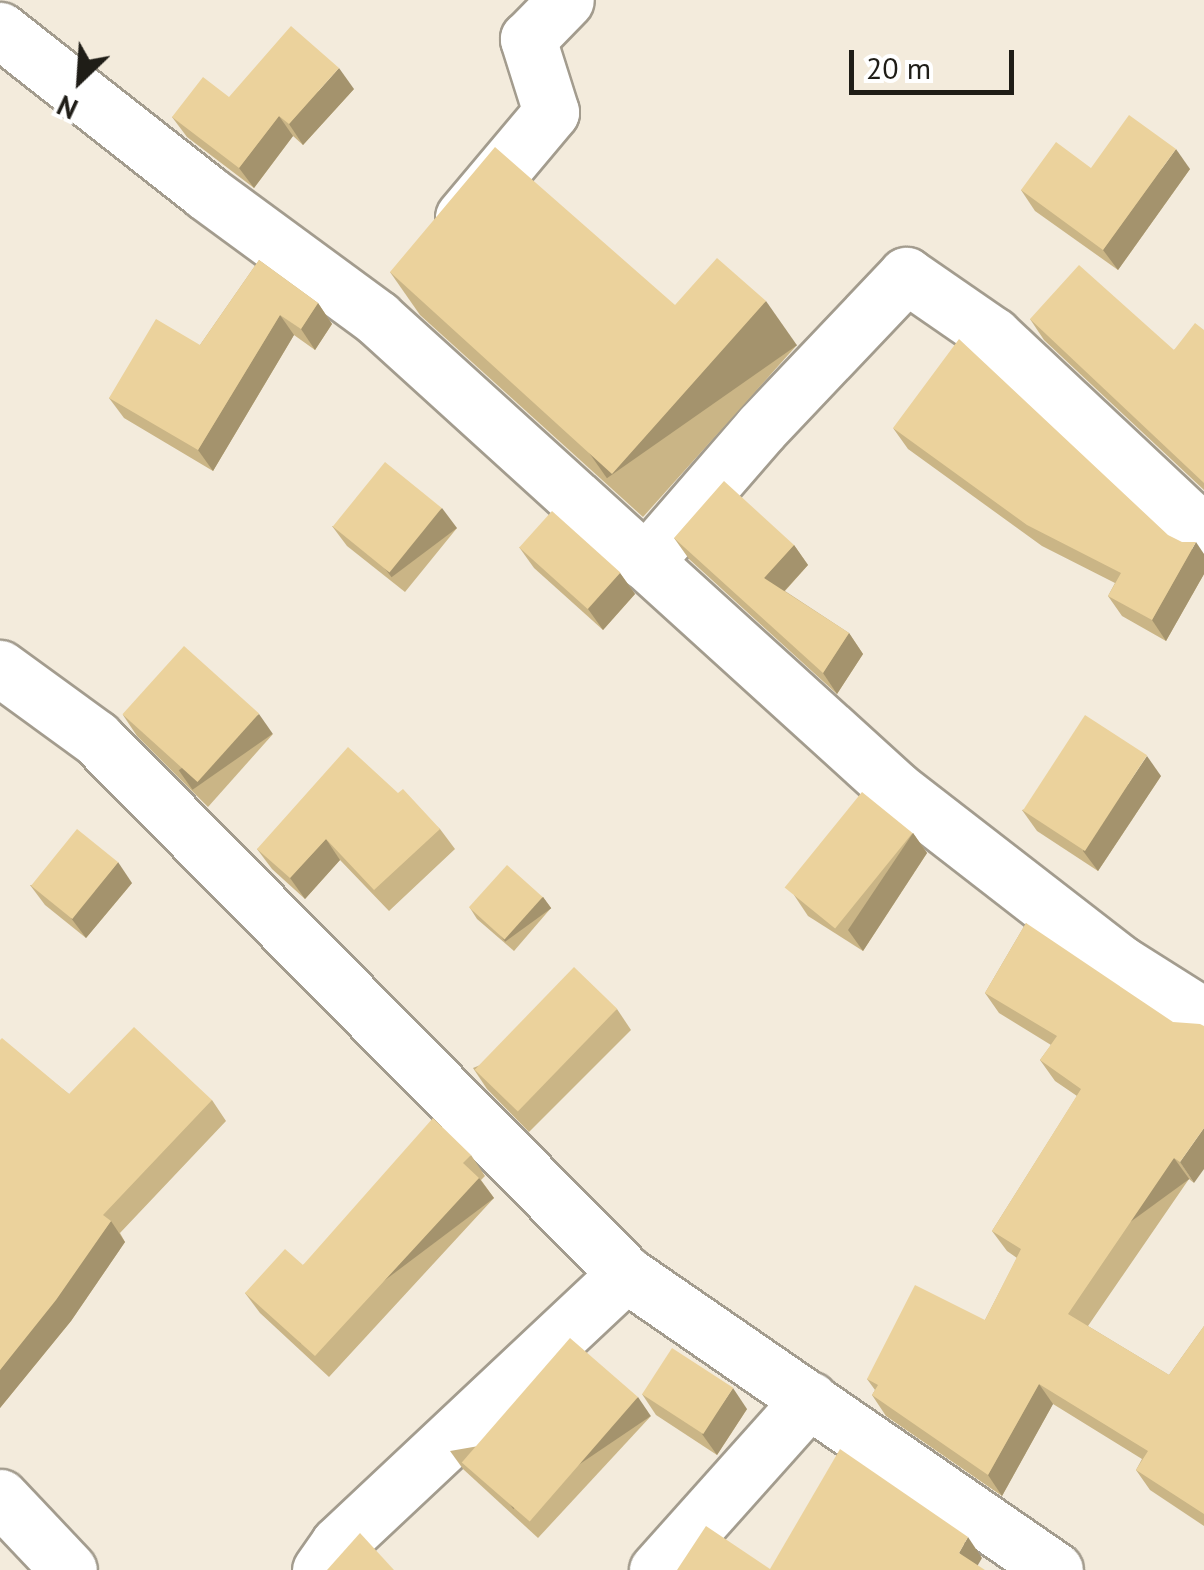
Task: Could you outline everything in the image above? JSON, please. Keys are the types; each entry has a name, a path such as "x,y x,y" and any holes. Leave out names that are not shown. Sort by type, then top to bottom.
{"street":[{"path":"378,318 551,112 528,39 566,0"},
{"path":"0,30 207,193 378,318 897,790 1120,964 1204,1016"},
{"path":"645,562 760,428 906,275 993,335 1204,533"},
{"path":"0,668 96,738 626,1274 1055,1570"},
{"path":"320,1570 338,1544 626,1274"},
{"path":"657,1570 810,1399"},
{"path":"0,1497 69,1570"}],"building":[{"path":"291,26 339,68 289,124 279,116 239,168 172,117 203,77 229,97"},
{"path":"1129,115 1176,149 1103,250 1021,190 1056,142 1091,168"},
{"path":"495,147 675,305 717,258 766,301 612,474 390,272"},
{"path":"259,260 318,303 301,329 280,315 198,450 109,398 156,319 200,345"},
{"path":"1079,265 1174,350 1195,323 1204,330 1204,483 1030,319"},
{"path":"959,339 1168,535 1182,542 1196,542 1152,620 1108,596 1121,573 1027,525 893,428"},
{"path":"385,462 442,508 389,572 333,527"},
{"path":"724,481 794,545 764,578 849,633 823,673 674,538"},
{"path":"552,511 620,573 588,609 519,547"},
{"path":"184,646 259,714 197,782 122,714"},
{"path":"1085,715 1147,755 1085,851 1023,811"},
{"path":"348,747 398,793 403,789 440,829 374,890 326,839 290,878 257,849"},
{"path":"862,792 913,833 835,928 785,888"},
{"path":"77,829 118,862 72,919 31,886"},
{"path":"507,865 543,897 505,939 469,907"},
{"path":"1026,923 1173,1022 1204,1026 1204,1128 1180,1162 1174,1158 1068,1314 1169,1375 1204,1326 1204,1514 1136,1470 1148,1451 1039,1384 988,1475 872,1395 878,1385 867,1379 915,1285 985,1320 1021,1249 992,1231 1081,1089 1040,1060 1057,1036 985,993"},
{"path":"574,967 617,1009 518,1112 475,1070"},
{"path":"134,1027 212,1100 103,1215 111,1221 56,1300 0,1370 0,1040 69,1094"},
{"path":"433,1118 471,1155 463,1163 479,1178 315,1356 245,1293 285,1249 303,1265"},
{"path":"570,1338 638,1397 530,1522 462,1463"},
{"path":"672,1348 733,1388 703,1434 642,1394"},
{"path":"840,1449 968,1537 959,1553 985,1570 677,1570 706,1526 770,1569"},
{"path":"360,1533 394,1570 327,1570"}]}
